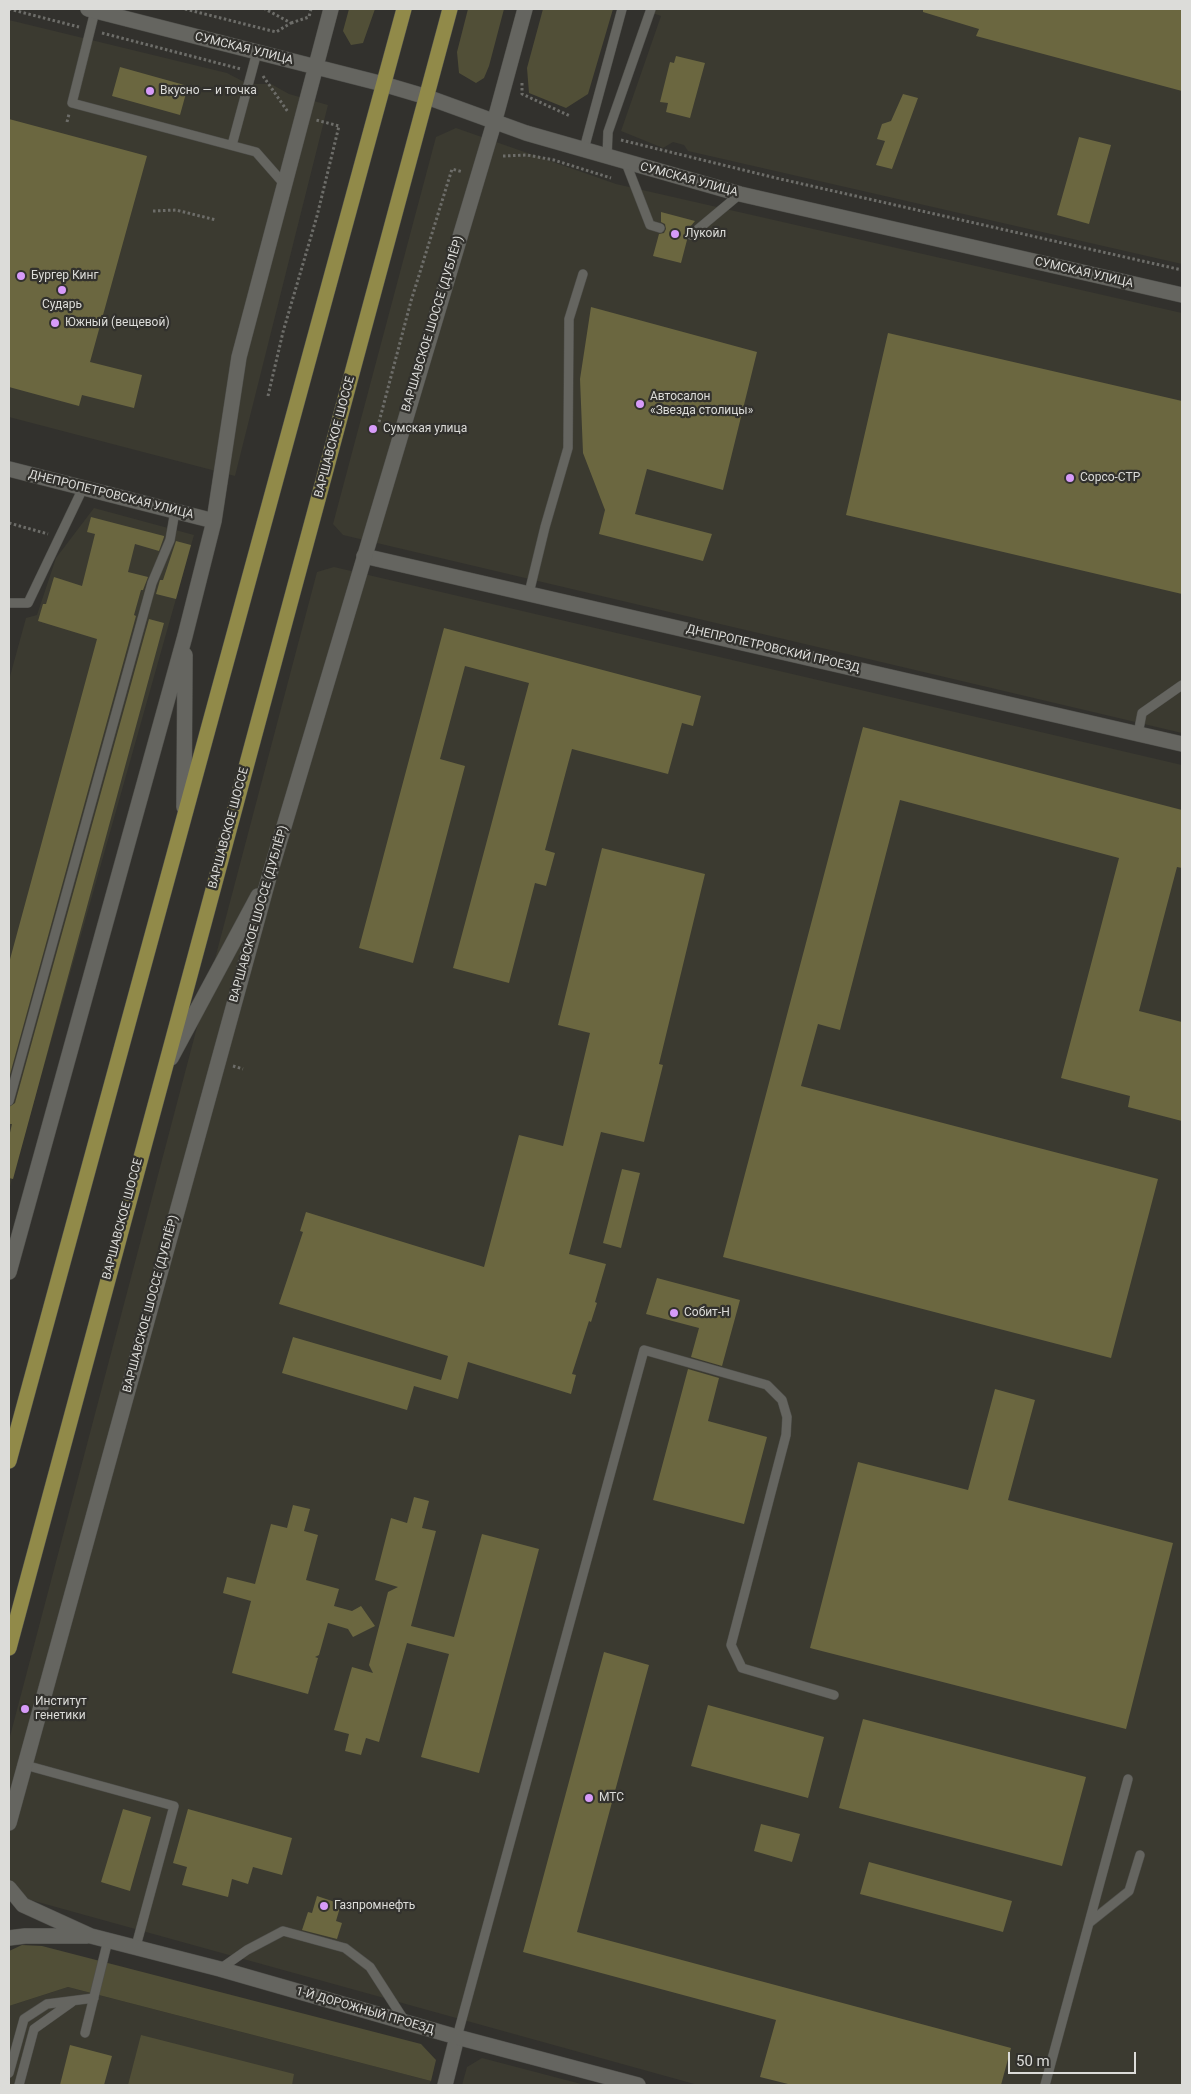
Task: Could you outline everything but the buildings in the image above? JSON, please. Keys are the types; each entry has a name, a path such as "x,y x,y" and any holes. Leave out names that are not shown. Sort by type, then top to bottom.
{"main road":[{"path":"9,1272 214,521 239,357 331,9"},
{"path":"9,1461 404,9"},
{"name":"ВАРШАВСКОЕ ШОССЕ","path":"9,1648 450,9"},
{"name":"ВАРШАВСКОЕ ШОССЕ (ДУБЛЁР)","path":"9,1824 271,870 494,123 525,9"},
{"name":"СУМСКАЯ УЛИЦА","path":"91,10 383,84 427,97 494,123 626,163 740,194 1182,295"},
{"name":"ДНЕПРОПЕТРОВСКАЯ УЛИЦА","path":"9,468 214,521"},
{"name":"ДНЕПРОПЕТРОВСКИЙ ПРОЕЗД","path":"364,556 1182,744"},
{"path":"184,636 184,817"},
{"path":"162,1075 271,870"},
{"path":"9,1888 23,1905 91,1936"},
{"path":"9,1938 25,1936 91,1936"},
{"name":"1-Й ДОРОЖНЫЙ ПРОЕЗД","path":"91,1936 220,1969 457,2038 638,2085"},
{"path":"445,2085 457,2038"}],"lane":[{"path":"584,149 622,9"},
{"path":"607,157 608,132 651,9"},
{"path":"91,10 90,30 72,104 256,152 285,185"},
{"path":"232,145 257,52"},
{"path":"626,163 650,225 660,228"},
{"path":"691,235 740,194"},
{"path":"529,593 545,526 568,448 569,319 583,274"},
{"path":"9,603 28,603 83,488"},
{"path":"9,1101 152,583 170,540 175,511"},
{"path":"1138,734 1142,712 1182,685"},
{"path":"457,2038 644,1350 767,1385 782,1400 787,1417 786,1435 731,1645 742,1668 834,1695"},
{"path":"25,1765 174,1806 136,1946"},
{"path":"1045,2085 1128,1779"},
{"path":"1089,1923 1129,1891 1140,1854"},
{"path":"220,1969 247,1950 283,1931 345,1948 370,1967 406,2023"},
{"path":"85,2033 108,1940"},
{"path":"9,2073 24,2019 47,2004 94,1998"},
{"path":"19,2085 34,2029 72,2002"}],"path":[{"path":"9,9 262,75 289,113"},
{"path":"186,9 276,32 291,23 309,16 311,9"},
{"path":"266,9 291,23"},
{"path":"522,75 522,94 570,116"},
{"path":"268,396 283,332 317,216 339,126"},
{"path":"621,140 776,178 1182,270"},
{"path":"503,156 527,155 554,160 611,178"},
{"path":"379,422 411,301 452,170"},
{"path":"153,211 176,210 216,220"},
{"path":"9,523 61,537"}],"shaded area":[{"path":"349,9 375,9 363,43 351,45 343,31"},
{"path":"468,9 504,9 489,66 484,78 476,83 459,73 457,52"},
{"path":"543,9 613,9 588,94 566,108 529,93 527,68"},
{"path":"642,9 1182,9 1182,264 688,151 684,145 673,142 663,148 621,131 661,16"},
{"path":"9,20 227,73 248,84 271,84 289,94 328,105 235,476 9,417"},
{"path":"456,128 616,184 1182,313 1182,733 343,535 333,524 436,137"},
{"path":"94,508 194,535 9,1190 9,680 26,618 37,615 56,558"},
{"path":"334,567 1182,765 1182,2085 698,2085 9,1894 9,1740 317,572"},
{"path":"22,1945 42,1946 421,2044 436,2060 431,2081 68,1987 9,2006 9,1951"},
{"path":"68,1987 431,2081 429,2085 9,2085 9,2006"},
{"path":"141,2035 294,2074 292,2085 128,2085"},
{"path":"482,2058 585,2085 462,2085 467,2067"}],"place":[{"name":"Вкусно — и точка","path":"150,91"},
{"name":"Лукойл","path":"675,234"},
{"name":"Бургер Кинг","path":"21,276"},
{"name":"Сударь","path":"62,290"},
{"name":"Южный (вещевой)","path":"55,323"},
{"name":"Автосалон «Звезда столицы»","path":"640,404"},
{"name":"Сумская улица","path":"373,429"},
{"name":"Сорсо-СТР","path":"1070,478"},
{"name":"Собит-Н","path":"674,1313"},
{"name":"Институт генетики","path":"25,1709"},
{"name":"МТС","path":"589,1798"},
{"name":"Газпромнефть","path":"324,1906"}]}
